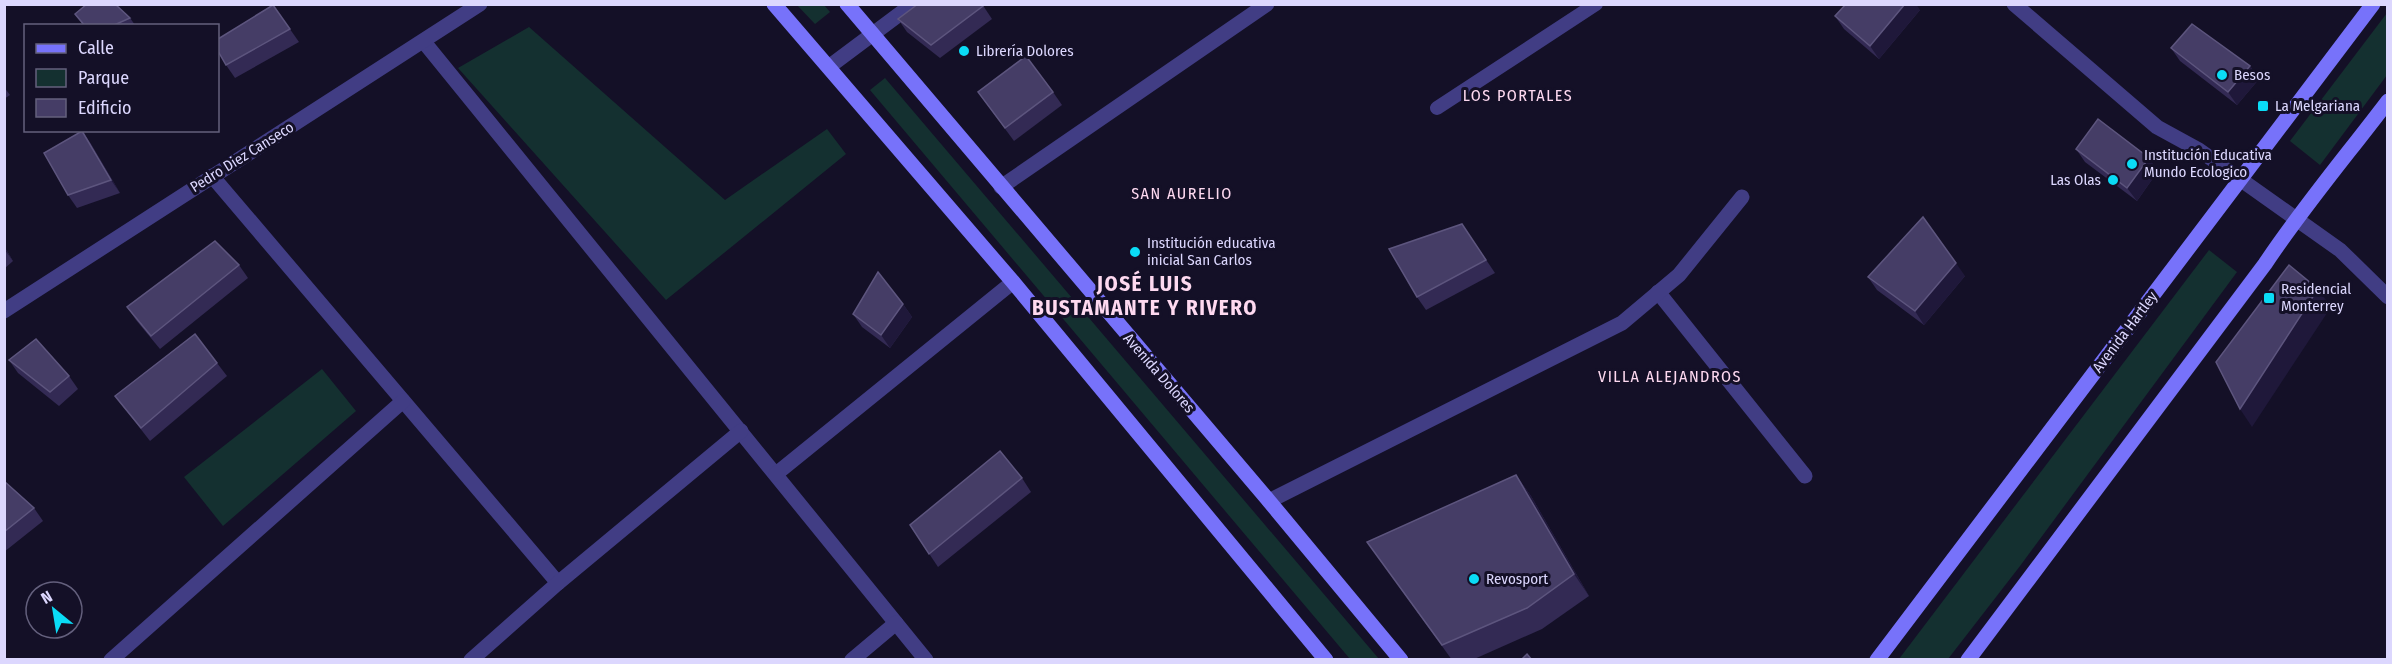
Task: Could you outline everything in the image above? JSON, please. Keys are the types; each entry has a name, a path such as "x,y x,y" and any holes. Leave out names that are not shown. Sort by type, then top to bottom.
{"main road":[{"path":"774,4 830,66 1013,282 1326,660"},
{"name":"Avenida Dolores","path":"847,4 1401,660"},
{"name":"Avenida Hartley","path":"1877,660 2373,4"},
{"path":"1968,660 2265,264 2295,219 2323,187 2388,101"}],"street":[{"name":"Pedro Diez Canseco","path":"4,311 480,4"},
{"path":"830,66 913,4"},
{"path":"1000,187 1267,4"},
{"path":"2014,4 2157,127 2199,150 2340,250 2388,297"},
{"path":"424,42 926,660"},
{"path":"212,176 558,583"},
{"path":"1269,501 1622,323 1679,275 1742,197"},
{"path":"776,474 1013,282"},
{"path":"1658,292 1805,476"},
{"path":"111,660 403,401"},
{"path":"471,660 558,583 741,431"},
{"path":"852,660 896,623"}],"lane":[{"path":"1437,108 1596,4"}],"green space":[{"path":"797,5 824,5 830,12 815,24"},
{"path":"2387,13 2387,75 2320,165 2290,141"},
{"path":"529,27 725,200 827,129 846,154 666,300 458,68"},
{"path":"885,78 1379,659 1350,659 870,90"},
{"path":"2209,250 2237,272 2020,566 1948,659 1899,659"},
{"path":"322,369 356,411 223,526 184,477"}],"building":[{"path":"87,4 115,4 130,18 116,24 83,24 75,14"},
{"path":"918,4 982,4 983,6 931,45 898,19"},
{"path":"1846,4 1905,4 1870,46 1835,16"},
{"path":"273,5 290,29 226,65 219,53 219,38"},
{"path":"2192,24 2250,66 2228,92 2171,48"},
{"path":"1026,56 1053,92 1005,128 978,92"},
{"path":"2098,119 2149,158 2127,188 2076,149"},
{"path":"83,132 111,180 68,195 44,153"},
{"path":"1923,217 1956,263 1915,311 1868,277"},
{"path":"1462,224 1486,260 1417,297 1389,249"},
{"path":"215,241 239,265 151,336 127,307"},
{"path":"2289,265 2318,289 2240,409 2216,362"},
{"path":"878,272 903,304 881,335 853,314"},
{"path":"195,334 217,363 141,428 115,396"},
{"path":"36,339 69,376 50,392 9,360"},
{"path":"1000,451 1022,478 929,554 910,525"},
{"path":"1516,475 1574,574 1527,608 1442,645 1367,542"},
{"path":"4,481 34,508 4,532"},
{"path":"1527,654 1532,660 1521,660"}],"place":[{"name":"Librería Dolores","path":"964,51"},
{"name":"Besos","path":"2222,75"},
{"name":"La Melgariana","path":"2263,106"},
{"name":"Institución Educativa Mundo Ecologico","path":"2132,164"},
{"name":"Las Olas","path":"2113,180"},
{"name":"Institución educativa inicial San Carlos","path":"1135,252"},
{"name":"Residencial Monterrey","path":"2269,298"},
{"name":"Revosport","path":"1474,579"}],"district":[{"name":"LOS PORTALES","path":"1518,95"},
{"name":"SAN AURELIO","path":"1182,193"},
{"name":"JOSÉ LUIS BUSTAMANTE Y RIVERO","path":"1145,296"},
{"name":"VILLA ALEJANDROS","path":"1670,376"}]}
